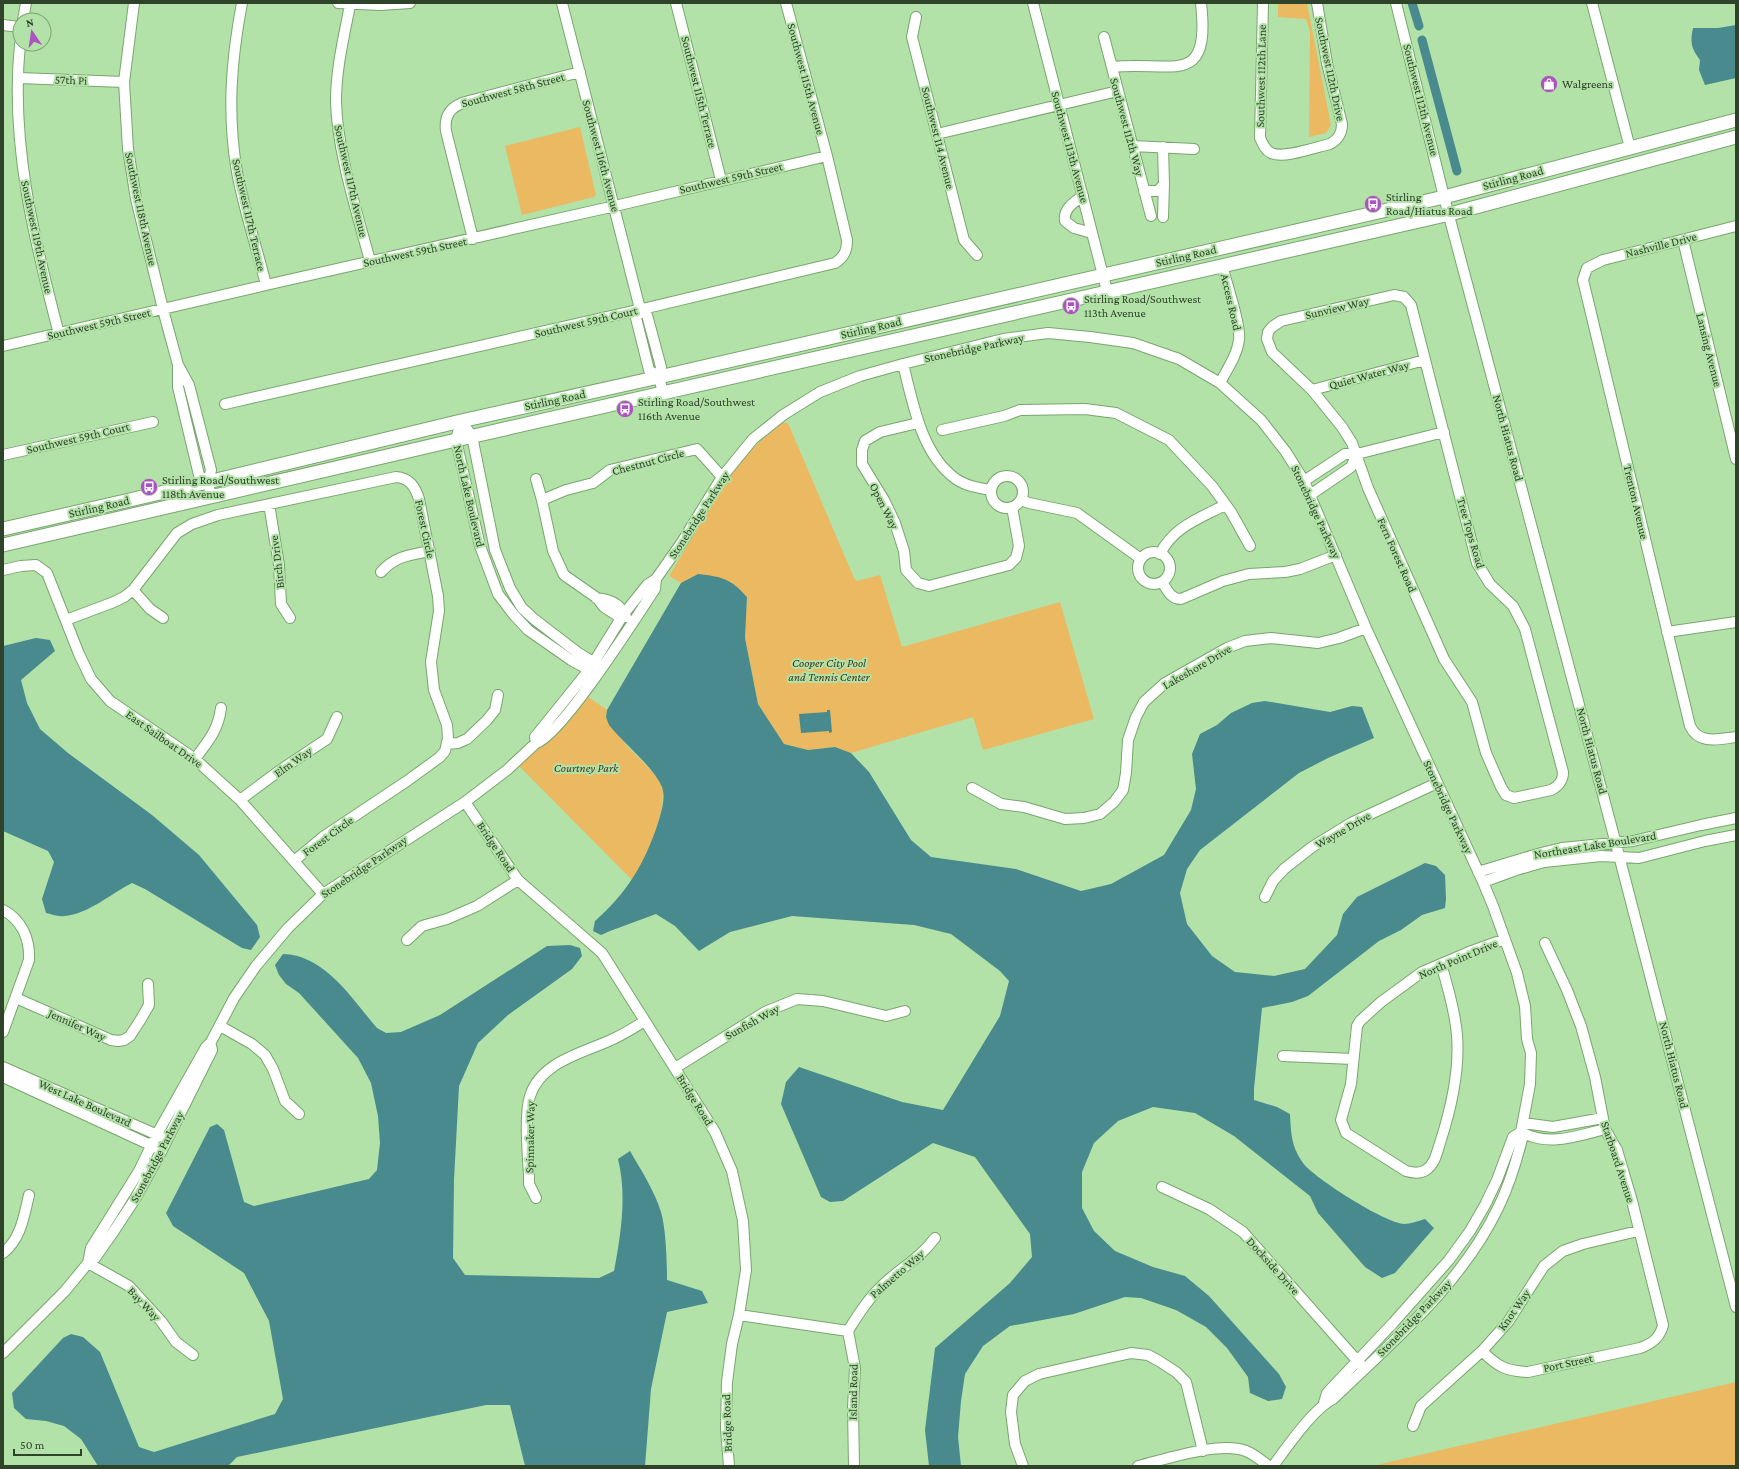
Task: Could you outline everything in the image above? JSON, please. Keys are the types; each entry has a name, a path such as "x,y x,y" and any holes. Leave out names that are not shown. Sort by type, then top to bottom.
{"main road":[{"name":"Stirling Road","path":"3,529 208,482 461,421 659,377 1444,196 1736,120"},
{"name":"Stirling Road","path":"3,545 472,436 1450,214 1736,137"}],"street":[{"name":"Southwest 118th Avenue","path":"134,3 124,82 128,149 136,198 178,365 189,385 202,435 210,470 208,482 211,497"},
{"name":"Southwest 117th Terrace","path":"242,3 232,61 231,90 234,150 238,174 266,285"},
{"path":"338,3 350,5 410,3"},
{"name":"Southwest 116th Avenue","path":"562,3 640,309 636,318 649,370 659,377 663,393"},
{"name":"Southwest 115th Terrace","path":"676,3 721,180"},
{"name":"Southwest 115th Avenue","path":"786,3 827,156"},
{"name":"Southwest 113th Avenue","path":"1033,3 1107,291"},
{"path":"1112,67 1178,66 1186,64 1196,57 1202,44 1201,3"},
{"name":"Southwest 112th Lane","path":"1263,3 1260,138 1266,148 1272,153 1285,155 1330,144 1340,136"},
{"name":"Southwest 112th Drive","path":"1316,3 1327,63 1342,124 1340,136"},
{"name":"Southwest 112th Avenue","path":"1396,3 1444,196"},
{"path":"1592,3 1630,148"},
{"name":"Southwest 117th Avenue","path":"350,5 338,70 336,100 344,159 370,261"},
{"name":"Southwest 114 Avenue","path":"916,17 912,37 964,240 977,255"},
{"name":"Southwest 112th Way","path":"1104,37 1151,216"},
{"name":"Southwest 119th Avenue","path":"20,52 20,149 24,180 30,217 59,334"},
{"name":"Southwest 58th Street","path":"473,239 446,131 445,120 449,112 459,104 465,102 580,72"},
{"name":"57th Pi","path":"19,78 124,82"},
{"path":"937,134 1118,91"},
{"path":"1133,146 1194,148"},
{"path":"1163,147 1163,216"},
{"name":"Southwest 59th Street","path":"3,346 164,310 370,261 473,239 827,156"},
{"name":"Southwest 59th Court","path":"226,404 830,265 840,259 846,251 847,240 827,156"},
{"path":"1144,191 1158,191 1164,184"},
{"path":"1083,196 1067,210 1065,221 1074,228 1092,233"},
{"name":"North Hiatus Road","path":"1444,196 1620,857 1736,1307"},
{"name":"Nashville Drive","path":"1587,268 1603,260 1736,226"},
{"name":"Lansing Avenue","path":"1683,240 1736,459"},
{"name":"Access Road","path":"1220,383 1234,359 1239,339 1236,318 1222,265"},
{"name":"Trenton Avenue","path":"1587,268 1583,280 1687,719 1692,732 1696,736 1708,740 1736,737"},
{"name":"Sunview Way","path":"1272,327 1282,321 1389,296 1398,295 1404,297"},
{"name":"Tree Tops Road","path":"1404,297 1411,305 1478,563 1490,584 1513,606 1522,623 1527,636 1563,772 1561,782 1551,790 1518,798 1510,797"},
{"name":"Fern Forest Road","path":"1272,327 1267,338 1272,352 1312,390 1342,427 1357,454 1368,488 1444,660 1472,702 1486,752 1501,787 1510,797"},
{"name":"Stonebridge Parkway","path":"595,668 623,615 647,585 656,579 682,542 722,476 753,439 789,411 820,392 860,376 1003,339 1048,333 1090,337 1133,343 1179,359 1220,383 1261,420 1286,452 1304,481 1366,628 1483,882 1517,973 1524,1006 1527,1039 1530,1053 1530,1084 1522,1127 1522,1139 1507,1189 1484,1234 1432,1303 1327,1393 1324,1403 1288,1445 1273,1466"},
{"name":"Quiet Water Way","path":"1312,390 1425,360"},
{"path":"903,364 918,423 933,453 945,469 956,479 966,484 991,490"},
{"path":"942,430 1004,416 1020,410 1085,409 1116,413 1169,440 1212,486 1225,504 1250,546"},
{"name":"North Lake Boulevard","path":"461,421 472,436 495,550 510,588 526,612 595,668"},
{"name":"North Lake Boulevard","path":"461,421 456,440 480,546 498,594 528,630 571,660 595,668"},
{"name":"Southwest 59th Court","path":"3,455 153,422"},
{"name":"Open Way","path":"918,423 880,432 865,441 862,450 862,464 884,500 896,524 904,552 906,570 918,583 929,586 1009,565 1016,558 1019,546 1012,507"},
{"path":"1304,481 1345,454 1357,454 1444,432"},
{"name":"Chestnut Circle","path":"542,500 566,490 593,483 610,470 698,449 722,476"},
{"path":"1310,494 1351,467 1357,454"},
{"path":"1009,476 1014,477 1022,485 1023,490 1021,500 1012,507 1001,507 993,500 991,490 995,481 999,478 1009,476"},
{"name":"Forest Circle","path":"66,620 114,602 133,590 178,533 192,524 218,515 396,477 404,478 417,490 440,604 431,662 437,701 447,725 447,744 440,757 407,781 322,837 294,861"},
{"path":"536,479 553,552 564,575 596,598 607,599 618,606 623,615 633,622"},
{"path":"1021,500 1077,513 1141,559"},
{"name":"Birch Drive","path":"269,504 280,565 281,604 290,618"},
{"path":"1160,554 1169,538 1176,531 1225,504"},
{"path":"382,572 389,563 398,558 430,551"},
{"path":"1152,552 1160,554 1166,558 1170,568 1166,578 1162,582 1152,584 1143,580 1138,571 1138,566 1141,559 1152,552"},
{"path":"1162,582 1170,594 1177,599 1181,599 1203,588 1230,579 1249,574 1285,572 1300,569 1336,555"},
{"name":"East Sailboat Drive","path":"3,570 21,566 36,566 47,573 79,654 91,678 110,701 195,759 240,800 323,894"},
{"name":"Stonebridge Parkway","path":"88,1263 91,1248 139,1171 157,1134 206,1047 211,1042 234,998 256,966 280,938 323,894 465,802 507,770 536,743 535,737 633,622 655,589 656,579"},
{"path":"133,590 150,609 163,618"},
{"path":"1667,632 1736,622"},
{"name":"Lakeshore Drive","path":"972,788 1001,804 1024,807 1066,819 1084,818 1100,814 1114,802 1123,790 1128,740 1136,717 1144,702 1164,683 1226,648 1245,641 1271,638 1318,643 1339,638 1366,628"},
{"path":"447,744 458,743 466,739 487,720 495,710 498,695"},
{"path":"195,759 219,723 221,708"},
{"name":"Elm Way","path":"240,800 278,771 327,739 337,717"},
{"name":"Wayne Drive","path":"1265,897 1273,881 1284,869 1312,847 1351,823 1437,783"},
{"name":"Bridge Road","path":"465,802 518,880 602,953 715,1132 732,1171 743,1221 746,1270 726,1382 726,1429 729,1466"},
{"path":"1734,819 1735,835"},
{"name":"Northeast Lake Boulevard","path":"1478,872 1562,848 1616,844 1634,841 1700,824 1734,819"},
{"name":"Northeast Lake Boulevard","path":"1483,882 1544,862 1602,856 1639,858 1704,841 1735,835"},
{"path":"407,940 422,926 447,919 477,906 518,880"},
{"path":"3,910 16,920 23,928 30,949 29,960 3,1032"},
{"name":"North Point Drive","path":"1353,1059 1357,1026 1360,1021 1381,1002 1422,972 1469,952 1505,939"},
{"name":"Starboard Avenue","path":"1545,943 1567,990 1581,1026 1595,1077 1604,1124 1617,1150 1662,1319 1662,1330 1657,1338"},
{"path":"1282,1056 1353,1059 1351,1084 1341,1116 1341,1125 1346,1133 1406,1171 1419,1172 1431,1166 1450,1111 1457,1064 1455,1018 1449,990 1440,964"},
{"name":"Jennifer Way","path":"16,998 111,1040 118,1041 130,1036 149,1005 148,984"},
{"name":"Sunfish Way","path":"675,1068 765,1012 797,999 823,1001 886,1016 905,1011"},
{"name":"Spinnaker Way","path":"536,1198 528,1176 528,1119 530,1096 539,1078 557,1064 614,1039 645,1021"},
{"path":"220,1026 252,1044 265,1055 273,1069 284,1101 299,1114"},
{"name":"Stonebridge Parkway","path":"5,1348 65,1291 88,1263 95,1258 114,1231 135,1199 168,1139 212,1050 211,1042"},
{"name":"West Lake Boulevard","path":"3,1067 168,1139"},
{"name":"West Lake Boulevard","path":"3,1077 162,1150"},
{"path":"1522,1127 1529,1136 1548,1140 1563,1140 1604,1124"},
{"name":"Stonebridge Parkway","path":"1361,1365 1449,1260 1470,1231 1497,1180 1513,1137 1522,1127"},
{"name":"Dockside Drive","path":"1162,1187 1209,1210 1243,1232 1361,1365"},
{"path":"3,1253 11,1247 22,1226 29,1195"},
{"name":"Knot Way","path":"1413,1426 1421,1406 1482,1351 1508,1322 1544,1266 1563,1251 1583,1244 1638,1231"},
{"name":"Palmetto Way","path":"848,1331 868,1300 886,1282 925,1251 935,1238"},
{"name":"Bay Way","path":"88,1263 130,1286 161,1321 176,1342 193,1355"},
{"path":"739,1315 848,1331"},
{"name":"Island Road","path":"848,1331 855,1368 853,1408 854,1466"},
{"name":"Port Street","path":"1482,1351 1501,1367 1514,1371 1528,1372 1640,1348 1648,1345 1657,1338"},
{"path":"1023,1466 1015,1444 1011,1412 1013,1395 1025,1381 1047,1372 1131,1353 1148,1356 1159,1361 1176,1372 1186,1382 1203,1451"},
{"path":"1138,1466 1227,1447 1246,1451 1270,1466"}],"green space":[{"path":"1278,3 1307,3 1331,125 1326,133 1309,137 1310,32 1306,19 1278,17"},
{"path":"580,127 596,195 594,197 522,215 505,146"},
{"name":"Cooper City Pool and Tennis Center","path":"782,423 788,423 854,578 857,581 880,575 902,647 1060,602 1094,719 983,750 973,717 851,753 835,747 808,750 784,744 758,704 745,638 747,597 698,574 681,583 669,576 730,475 755,446"},
{"name":"Courtney Park","path":"587,696 607,710 606,717 627,746 659,780 663,789 662,809 652,843 638,872 632,880 519,766 544,744"},
{"path":"1736,1382 1736,1466 1372,1466"}],"water":[{"path":"1736,25 1736,78 1705,85 1699,70 1700,60 1692,45 1693,28 1718,28"},
{"path":"698,574 713,576 730,582 747,597 745,638 758,704 784,744 808,750 835,747 851,753 869,772 911,840 931,857 1016,869 1081,891 1111,884 1164,855 1191,810 1196,789 1192,754 1200,734 1217,725 1231,713 1252,703 1265,701 1330,712 1352,706 1362,707 1374,738 1328,758 1299,773 1200,850 1187,869 1180,893 1187,924 1212,956 1235,972 1274,976 1305,969 1337,935 1343,914 1357,897 1425,863 1436,866 1445,875 1445,908 1422,915 1401,930 1379,941 1308,996 1292,1002 1262,1008 1254,1089 1254,1100 1277,1107 1290,1114 1291,1133 1296,1151 1303,1163 1321,1179 1350,1199 1395,1222 1404,1224 1425,1219 1434,1228 1395,1273 1382,1278 1365,1267 1318,1213 1310,1196 1234,1136 1195,1113 1153,1107 1118,1121 1094,1143 1082,1172 1082,1208 1094,1231 1115,1251 1153,1267 1185,1276 1209,1296 1279,1374 1286,1387 1282,1399 1268,1401 1250,1393 1248,1377 1227,1348 1206,1327 1176,1310 1141,1298 1125,1297 1074,1314 1010,1326 983,1346 965,1374 958,1437 961,1466 929,1466 925,1430 935,1348 1010,1283 1032,1257 1030,1234 975,1157 933,1143 843,1201 830,1202 821,1197 781,1104 786,1082 799,1067 902,1102 943,1110 1000,1016 1009,981 1000,971 951,934 914,925 792,916 730,932 699,951 675,926 656,914 601,935 593,931 595,921 617,900 641,864 653,838 663,801 663,791 658,779 609,725 606,717 607,710 681,583"},
{"path":"36,638 50,640 55,651 21,680 27,703 40,729 68,753 152,815 199,855 257,925 260,937 251,950 242,948 145,889 132,883 82,912 62,916 46,913 42,899 54,862 48,851 3,831 3,646"},
{"path":"827,710 830,710 832,732 801,733 799,714 827,712"},
{"path":"570,945 580,948 582,956 572,969 508,1015 478,1043 459,1086 454,1180 453,1258 465,1275 599,1278 614,1271 621,1229 623,1201 621,1173 618,1159 630,1151 651,1188 661,1212 665,1236 667,1280 702,1291 708,1303 667,1312 651,1389 645,1466 525,1466 510,1405 486,1405 237,1457 228,1466 98,1466 81,1439 64,1426 46,1421 26,1419 14,1408 12,1393 63,1338 71,1334 83,1337 100,1352 139,1447 154,1452 275,1414 283,1399 269,1321 244,1273 173,1226 166,1213 210,1127 217,1124 224,1130 244,1202 254,1206 369,1179 377,1170 380,1143 378,1116 371,1083 358,1058 299,993 286,984 279,975 275,965 283,954 298,956 325,970 347,992 377,1028 386,1033 401,1032 440,1015 547,946"}],"waterway":[{"path":"1412,3 1419,26"},
{"path":"1422,40 1457,171"}],"place":[{"name":"Walgreens","path":"1549,84"},
{"name":"Stirling Road/Hiatus Road","path":"1373,204"},
{"name":"Stirling Road/Southwest 113th Avenue","path":"1071,306"},
{"name":"Stirling Road/Southwest 116th Avenue","path":"625,409"},
{"name":"Stirling Road/Southwest 118th Avenue","path":"149,487"}]}
